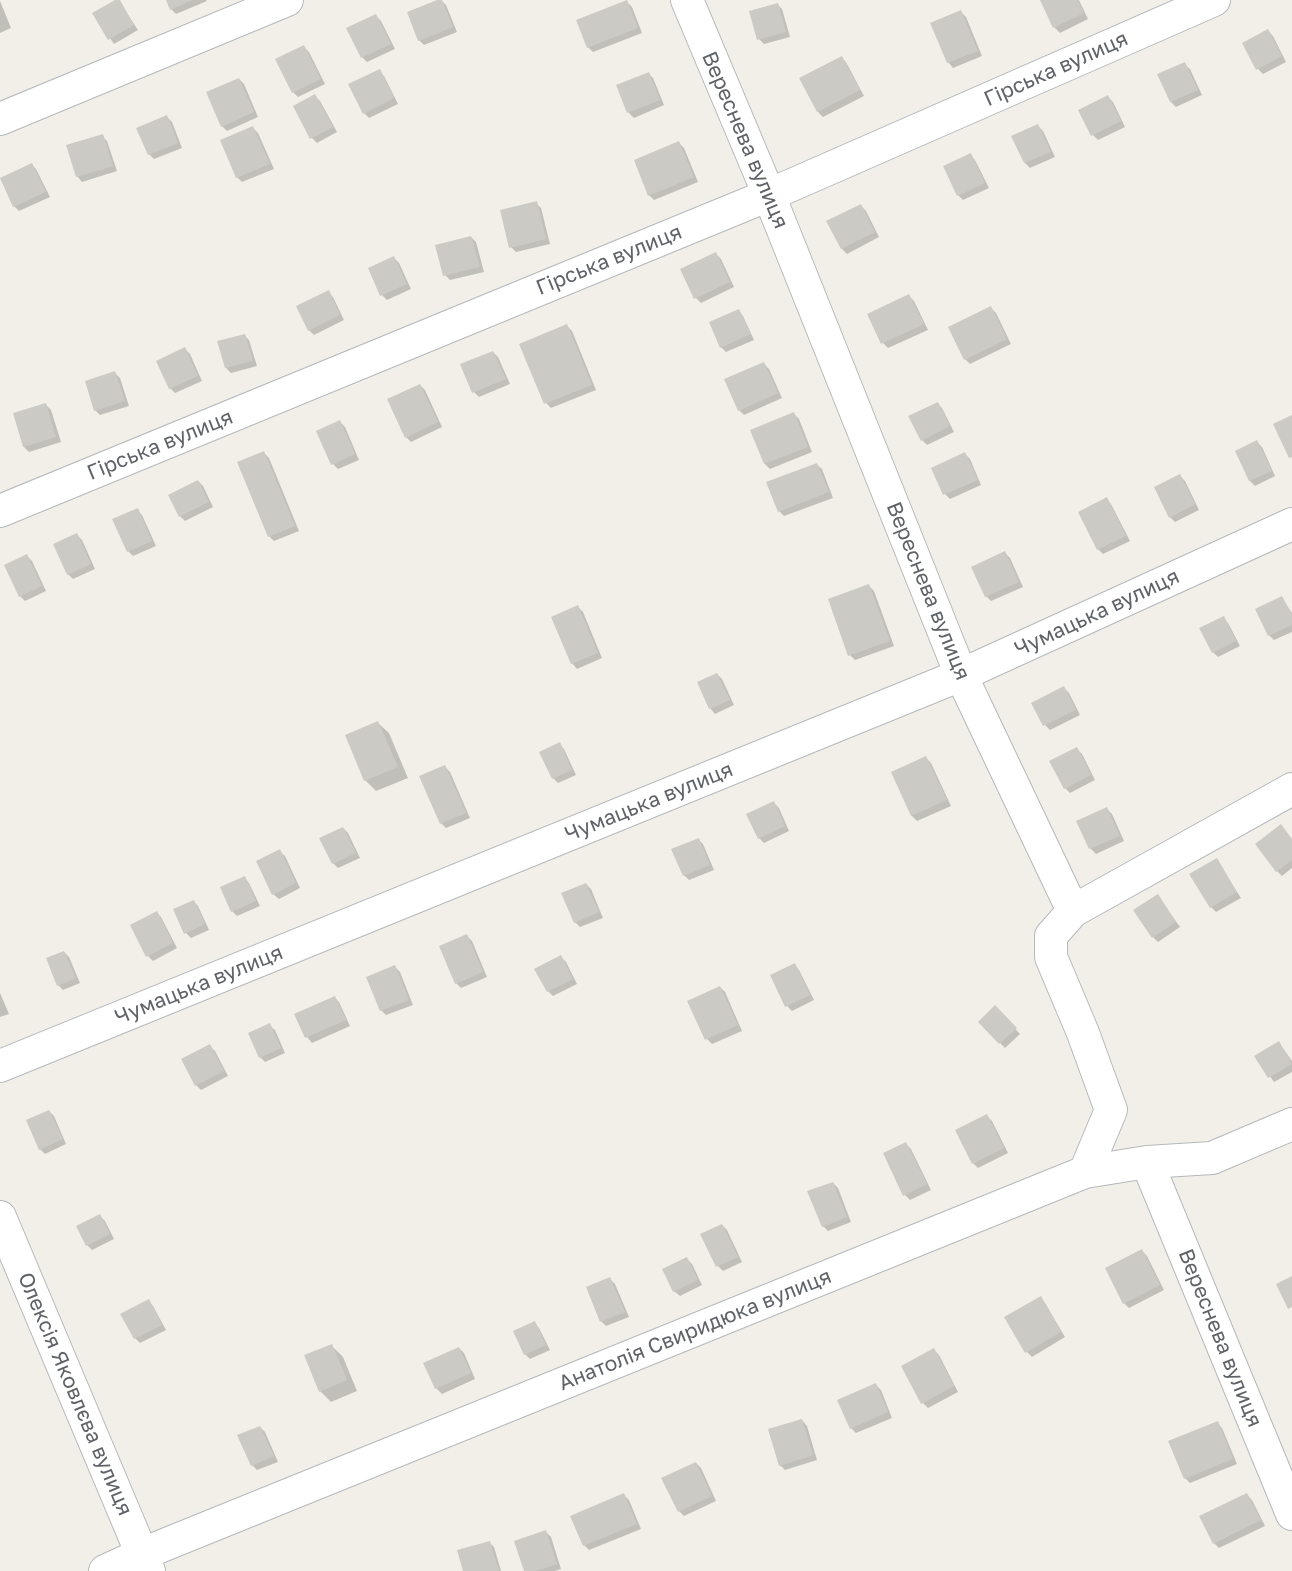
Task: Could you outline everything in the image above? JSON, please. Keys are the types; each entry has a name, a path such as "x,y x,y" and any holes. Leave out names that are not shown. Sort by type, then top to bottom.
{"street":[{"path":"0,118 287,0"},
{"name":"Вереснева вулиця","path":"687,0 769,195 962,675 1073,911"},
{"name":"Гірська вулиця","path":"0,511 769,195 1214,0"},
{"name":"Чумацька вулиця","path":"0,1066 962,675 1292,524"},
{"path":"1085,1172 1111,1110 1083,1033 1051,957 1051,936 1073,911 1292,789"},
{"name":"Анатолія Свиридюка вулиця","path":"105,1571 146,1563 1085,1172 1147,1162 1212,1158 1292,1124"},
{"name":"Вереснева вулиця","path":"1147,1162 1292,1514"},
{"name":"Олексія Яковлєва вулиця","path":"0,1217 146,1563"}],"building":[{"path":"115,0 120,0 134,25 108,40 92,13"},
{"path":"166,0 193,0 170,10"},
{"path":"442,0 453,27 418,41 407,12"},
{"path":"627,0 638,28 587,48 576,20"},
{"path":"1040,0 1078,0 1084,13 1053,28"},
{"path":"778,3 786,32 757,40 749,11"},
{"path":"961,10 978,51 947,63 930,23"},
{"path":"376,14 391,44 361,58 346,28"},
{"path":"1268,29 1282,56 1256,70 1242,43"},
{"path":"304,45 321,79 292,93 275,59"},
{"path":"842,56 860,90 817,112 799,78"},
{"path":"1185,62 1198,90 1170,102 1157,74"},
{"path":"380,69 394,98 363,114 348,84"},
{"path":"649,72 660,100 627,113 616,85"},
{"path":"239,78 254,112 221,127 206,92"},
{"path":"315,94 333,127 310,139 293,106"},
{"path":"1108,95 1121,121 1091,136 1078,110"},
{"path":"167,115 178,143 148,155 136,128"},
{"path":"1038,124 1051,152 1024,163 1011,136"},
{"path":"253,126 270,164 236,178 220,140"},
{"path":"103,134 113,166 76,177 66,145"},
{"path":"679,141 694,177 648,196 634,160"},
{"path":"971,153 985,183 957,196 943,166"},
{"path":"32,163 46,192 13,207 0,178"},
{"path":"537,201 546,239 509,248 500,210"},
{"path":"861,204 875,232 841,249 826,221"},
{"path":"471,236 480,267 443,276 435,245"},
{"path":"716,252 730,282 694,299 680,269"},
{"path":"394,256 407,284 380,296 368,268"},
{"path":"329,290 340,315 308,331 296,306"},
{"path":"909,294 924,324 881,344 867,314"},
{"path":"991,306 1007,339 964,360 948,327"},
{"path":"739,309 751,334 720,348 709,322"},
{"path":"567,324 592,385 544,404 519,344"},
{"path":"245,334 253,361 225,368 217,341"},
{"path":"185,347 198,376 169,389 156,361"},
{"path":"493,351 506,379 472,393 460,364"},
{"path":"764,362 778,393 738,411 724,379"},
{"path":"115,371 125,401 94,411 85,381"},
{"path":"420,384 438,422 405,438 387,399"},
{"path":"938,402 950,426 921,441 908,416"},
{"path":"46,403 56,437 23,447 13,413"},
{"path":"794,412 808,447 764,464 750,430"},
{"path":"1292,415 1292,457 1289,458 1273,424"},
{"path":"340,420 355,454 331,465 316,431"},
{"path":"1257,440 1272,471 1249,481 1235,451"},
{"path":"264,451 295,526 268,537 237,462"},
{"path":"965,452 978,480 943,495 931,468"},
{"path":"817,463 829,492 778,512 766,482"},
{"path":"1180,474 1195,504 1169,518 1154,487"},
{"path":"198,480 209,502 179,517 168,495"},
{"path":"1107,497 1126,536 1097,550 1078,512"},
{"path":"138,508 152,541 127,552 112,519"},
{"path":"77,533 91,564 67,575 53,544"},
{"path":"1005,551 1019,582 985,597 971,567"},
{"path":"27,554 42,586 19,597 4,565"},
{"path":"869,584 890,641 848,656 828,599"},
{"path":"1282,596 1292,615 1292,625 1268,636 1255,609"},
{"path":"578,605 598,653 571,664 551,617"},
{"path":"1224,616 1236,641 1212,653 1199,628"},
{"path":"717,673 730,700 709,709 697,682"},
{"path":"1064,686 1076,710 1043,726 1031,703"},
{"path":"378,721 398,767 364,781 345,735"},
{"path":"560,742 572,770 552,779 539,752"},
{"path":"1077,747 1091,775 1064,789 1049,761"},
{"path":"926,756 947,800 911,816 891,772"},
{"path":"445,765 466,813 440,824 419,776"},
{"path":"774,801 785,826 758,839 746,814"},
{"path":"1107,807 1120,836 1089,849 1076,821"},
{"path":"1281,824 1292,839 1292,860 1276,872 1255,844"},
{"path":"343,827 356,853 332,864 319,838"},
{"path":"699,838 710,865 683,876 671,849"},
{"path":"280,849 296,883 272,895 256,861"},
{"path":"1217,858 1237,892 1210,908 1189,874"},
{"path":"245,876 256,901 231,912 220,887"},
{"path":"586,883 599,912 574,923 561,893"},
{"path":"1158,894 1176,922 1152,938 1133,910"},
{"path":"194,900 205,924 184,934 173,909"},
{"path":"157,911 173,943 146,957 130,925"},
{"path":"467,934 483,972 455,984 439,946"},
{"path":"64,951 76,978 57,986 46,958"},
{"path":"561,955 573,979 547,992 534,969"},
{"path":"795,963 810,995 785,1007 770,975"},
{"path":"395,965 409,1000 380,1011 366,977"},
{"path":"720,986 738,1025 705,1040 687,1001"},
{"path":"335,996 346,1020 305,1038 294,1014"},
{"path":"995,1005 1017,1028 999,1044 978,1022"},
{"path":"270,1023 281,1048 259,1058 248,1033"},
{"path":"1279,1041 1292,1064 1268,1078 1254,1056"},
{"path":"210,1044 224,1071 195,1086 181,1059"},
{"path":"49,1110 63,1139 39,1150 26,1120"},
{"path":"987,1114 1004,1148 972,1164 955,1130"},
{"path":"906,1142 927,1184 903,1196 883,1153"},
{"path":"833,1182 847,1217 822,1227 807,1191"},
{"path":"100,1214 110,1234 86,1246 76,1226"},
{"path":"722,1224 738,1257 716,1267 700,1234"},
{"path":"1142,1249 1160,1285 1123,1304 1105,1268"},
{"path":"687,1257 698,1280 673,1292 662,1269"},
{"path":"1292,1276 1292,1307 1288,1309 1276,1284"},
{"path":"610,1277 625,1312 600,1322 586,1287"},
{"path":"1041,1296 1061,1332 1025,1353 1004,1317"},
{"path":"149,1299 162,1325 134,1339 120,1314"},
{"path":"535,1321 546,1345 524,1355 513,1331"},
{"path":"332,1344 347,1380 319,1392 304,1355"},
{"path":"459,1347 471,1373 435,1389 423,1363"},
{"path":"934,1348 954,1386 921,1404 901,1366"},
{"path":"876,1383 888,1412 850,1429 837,1400"},
{"path":"802,1419 813,1455 779,1466 768,1429"},
{"path":"1218,1421 1233,1459 1184,1479 1168,1441"},
{"path":"260,1426 274,1456 251,1466 237,1435"},
{"path":"696,1462 712,1496 678,1512 661,1478"},
{"path":"624,1493 637,1524 583,1546 570,1516"},
{"path":"1247,1493 1261,1520 1213,1544 1199,1516"},
{"path":"546,1530 557,1564 536,1571 524,1571 514,1541"},
{"path":"490,1541 499,1571 463,1571 457,1550"}]}
